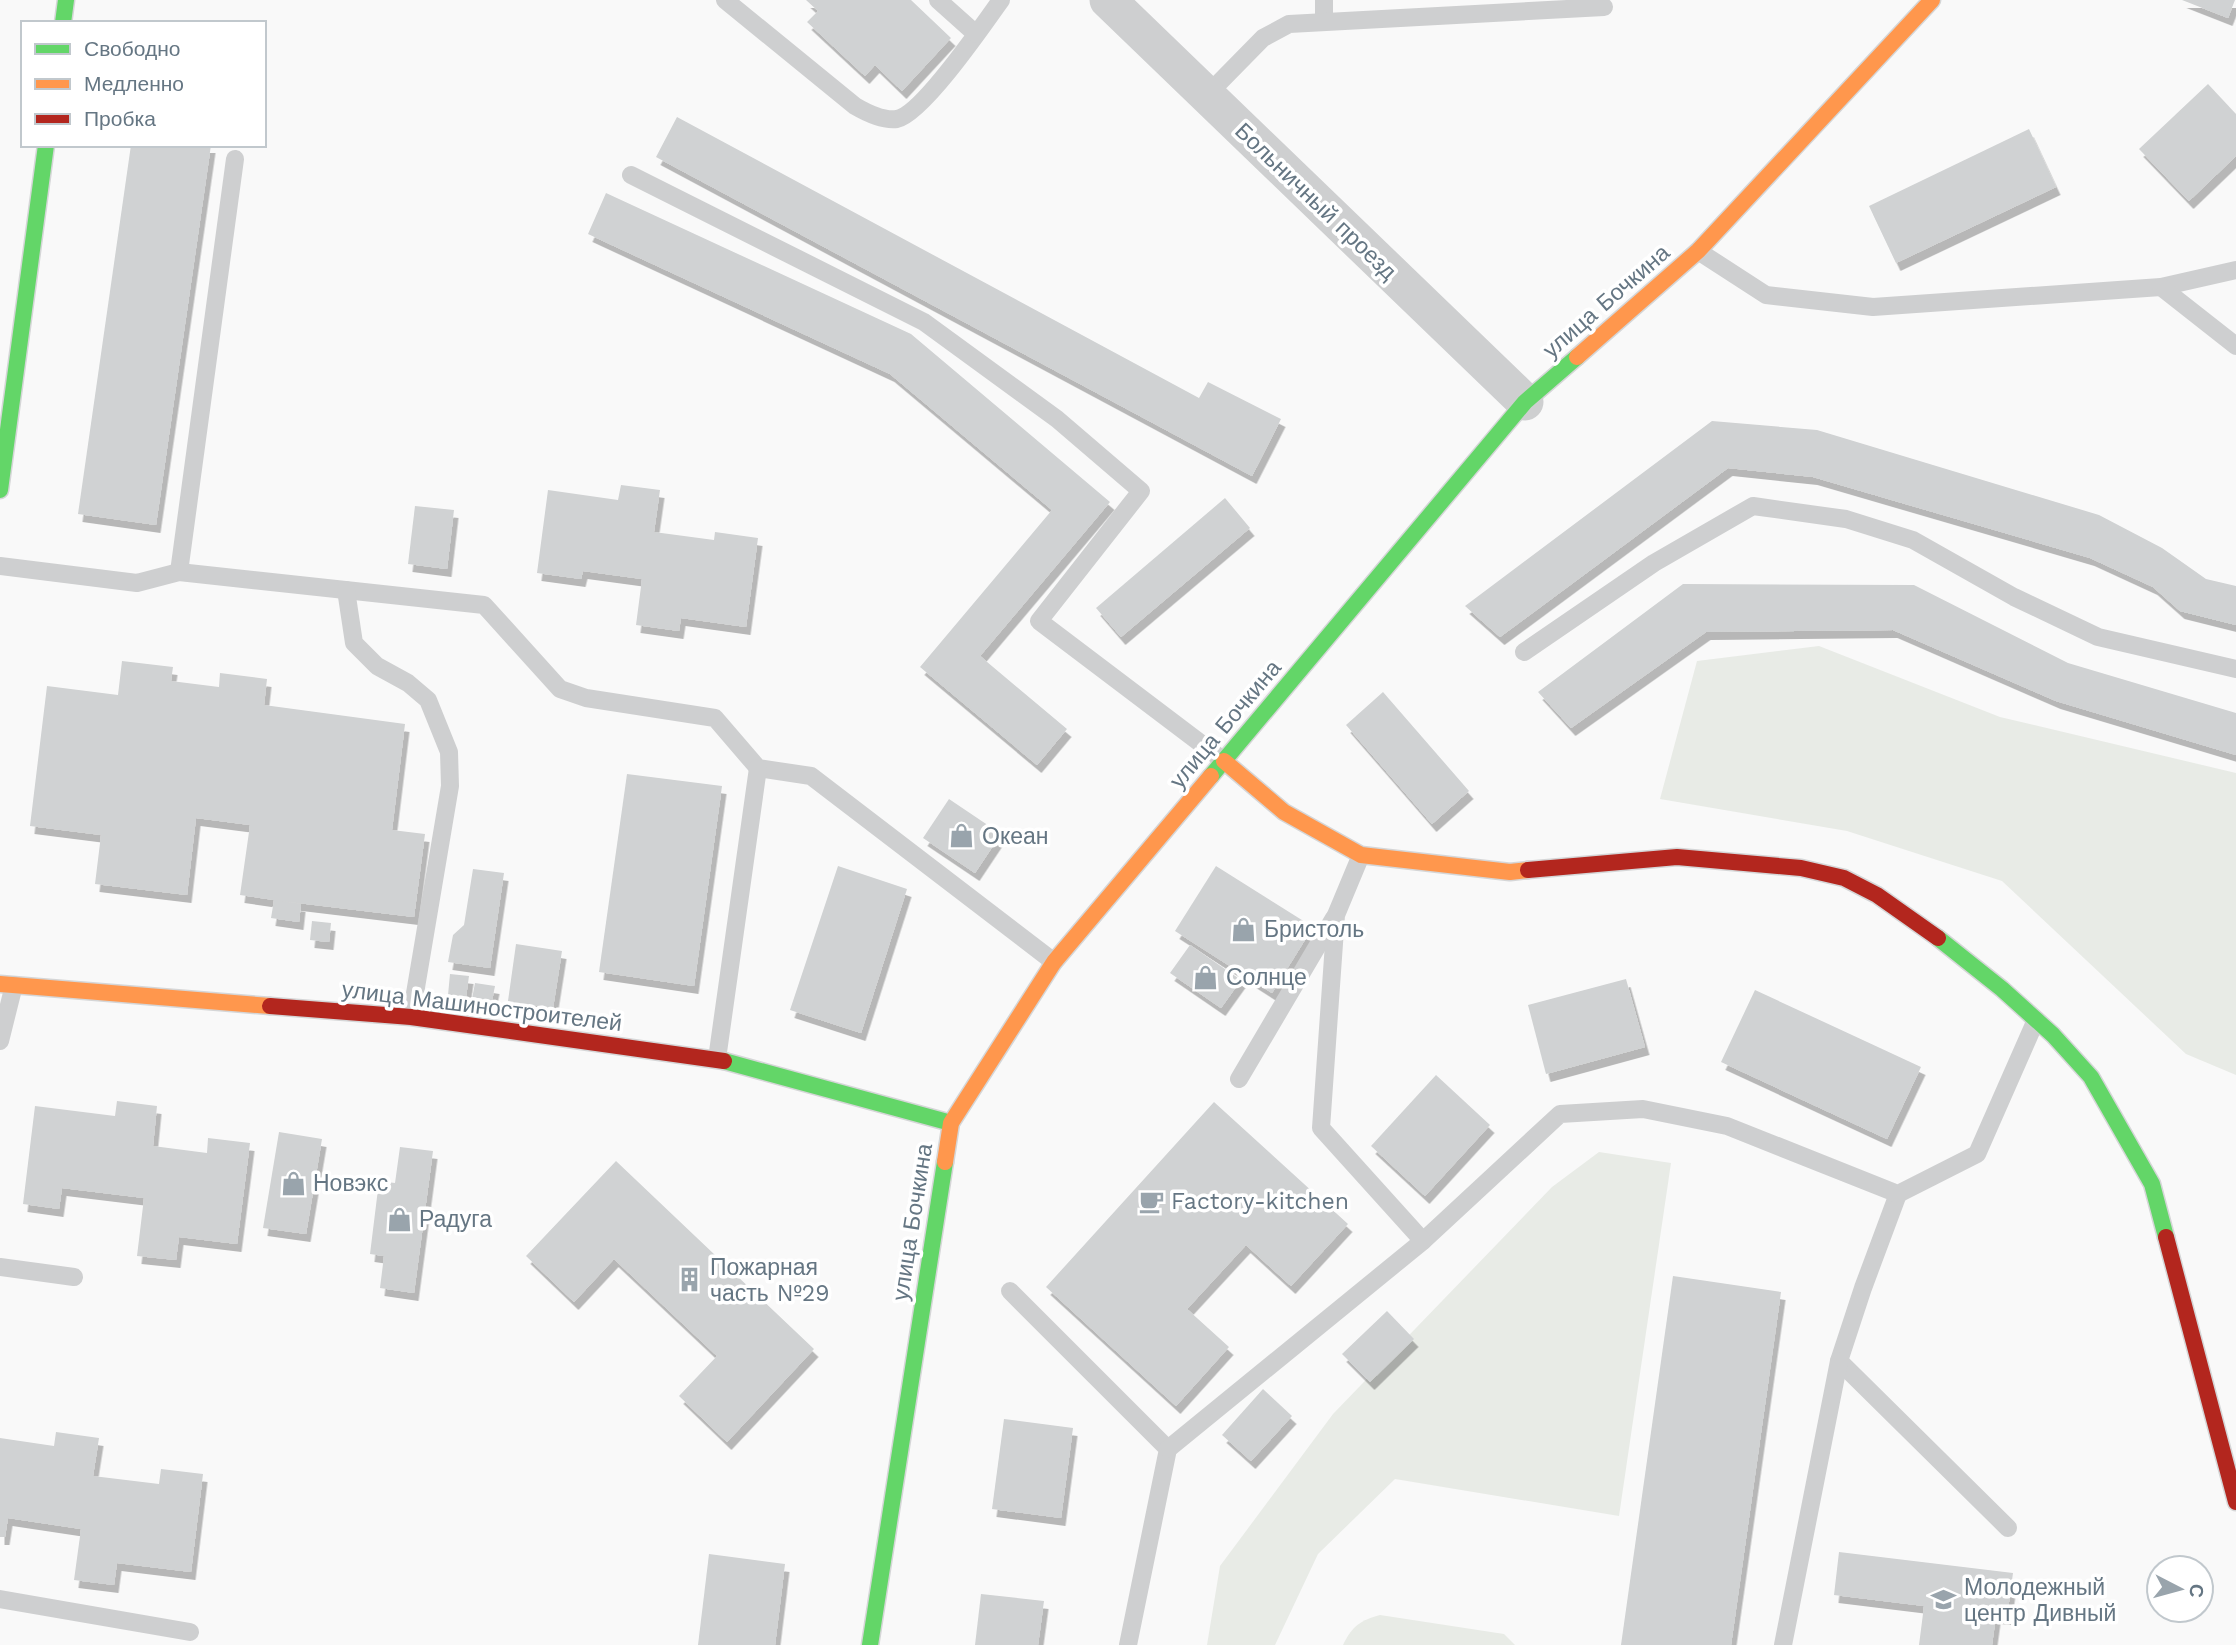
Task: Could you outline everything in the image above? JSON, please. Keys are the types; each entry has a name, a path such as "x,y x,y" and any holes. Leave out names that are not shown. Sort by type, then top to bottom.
{"street":[{"path":"63,21 66,0"},
{"name":"Больничный проезд","path":"1108,0 1525,401"},
{"name":"улица Бочкина","path":"870,1645 951,1123 1054,962 1525,401 1698,251 1932,0"},
{"path":"0,490 47,147"},
{"path":"1224,761 1284,811 1361,855 1510,872 1677,857 1788,866 1844,878 1877,895 1941,940 2053,1035 2091,1077 2152,1184 2236,1502"},
{"name":"улица Машиностроителей","path":"7,984 411,1017 717,1059 951,1123"}],"lane":[{"path":"725,0 855,106 870,115 897,119 920,105 1001,0"},
{"path":"938,0 976,34"},
{"path":"1324,0 1324,22"},
{"path":"1207,95 1263,38 1289,24 1604,7"},
{"path":"178,572 235,159"},
{"path":"631,175 923,322 1057,419 1141,491 1039,621 1224,761"},
{"path":"1698,251 1766,295 1873,307 2161,287 2236,270"},
{"path":"2161,287 2236,346"},
{"path":"1524,652 1654,563 1753,506 1846,519 1913,540 2014,597 2098,637 2236,669"},
{"path":"0,566 137,583 178,572 484,605 559,689 586,698 715,718 758,768 811,776 1054,962"},
{"path":"346,590 354,643 377,666 408,683 428,700 449,752 450,786 411,1017"},
{"path":"717,1059 758,768"},
{"path":"1239,1079 1336,915 1361,855"},
{"path":"1336,915 1321,1128 1423,1241"},
{"path":"0,1041 7,984"},
{"path":"1783,1645 1839,1361 1898,1194 1977,1154 2036,1020"},
{"path":"1128,1645 1168,1449 1423,1241 1559,1114 1643,1109 1727,1126 1898,1194"},
{"path":"0,1266 74,1277"},
{"path":"1010,1291 1168,1449"},
{"path":"1839,1361 2008,1528"},
{"path":"0,1599 190,1632"}],"shaded area":[{"path":"1819,646 2000,717 2236,773 2236,1075 2186,1054 2002,881 1847,831 1660,799 1697,661"},
{"path":"1599,1152 1671,1163 1619,1516 1395,1479 1318,1554 1275,1645 1207,1645 1220,1566 1333,1414 1552,1187"},
{"path":"1380,1615 1504,1634 1515,1645 1343,1645 1358,1625"}],"building":[{"path":"806,0 911,0 951,38 902,91 875,65 865,76 807,22 818,11"},
{"path":"2182,0 2235,0 2228,18"},
{"path":"2208,84 2236,114 2236,156 2189,201 2139,149"},
{"path":"677,117 1199,398 1208,382 1281,419 1252,476 656,157"},
{"path":"2029,129 2056,187 1896,263 1869,206"},
{"path":"131,147 211,147 156,525 78,514"},
{"path":"606,193 911,334 1110,502 980,656 1067,729 1037,765 920,667 1052,510 890,374 588,234"},
{"path":"1712,421 1817,430 2099,515 2162,548 2206,579 2236,586 2236,625 2180,611 2153,587 2090,558 1813,477 1728,468 1500,637 1465,606"},
{"path":"621,485 660,490 654,532 714,540 715,532 758,538 746,627 681,618 679,631 636,625 642,579 583,571 581,579 537,573 548,490 618,500"},
{"path":"1225,498 1250,528 1121,637 1096,608"},
{"path":"415,506 454,510 447,569 408,564"},
{"path":"1683,584 1914,585 2068,663 2236,713 2236,755 2056,701 1893,630 1706,632 1571,728 1538,692"},
{"path":"122,661 173,667 171,681 219,687 220,673 267,679 264,705 405,724 392,830 425,834 414,917 281,901 301,904 299,922 271,918 274,900 240,895 250,825 196,818 187,895 95,884 101,835 30,826 47,686 118,695"},
{"path":"1383,692 1469,791 1432,824 1346,725"},
{"path":"627,774 722,786 694,986 599,972"},
{"name":"Океан","path":"949,799 1001,834 975,873 923,838"},
{"path":"838,866 907,889 861,1033 790,1010"},
{"name":"Бристоль","path":"1216,866 1313,927 1272,993 1175,931"},
{"path":"473,869 504,873 490,968 448,962 453,935 464,925"},
{"path":"312,921 331,923 329,942 310,940"},
{"path":"516,944 562,951 553,1008 508,1001"},
{"name":"Солнце","path":"1190,945 1241,980 1221,1008 1170,973"},
{"path":"450,974 469,976 466,997 448,995"},
{"path":"1626,979 1645,1047 1546,1074 1528,1005"},
{"path":"475,983 495,986 492,1001 472,999"},
{"path":"1755,990 1921,1067 1887,1139 1721,1062"},
{"path":"1436,1075 1490,1125 1425,1196 1371,1146"},
{"path":"117,1101 157,1106 153,1146 207,1153 208,1138 250,1143 237,1244 179,1237 176,1260 137,1256 144,1198 62,1188 59,1209 23,1204 35,1106 115,1116"},
{"path":"1214,1102 1348,1224 1291,1286 1246,1245 1187,1309 1229,1347 1176,1406 1046,1287"},
{"name":"Новэкс","path":"279,1132 322,1139 306,1234 263,1228"},
{"name":"Радуга","path":"400,1147 433,1151 414,1293 380,1288 384,1256 370,1254 379,1181 395,1183"},
{"name":"Пожарная часть №29","path":"616,1161 814,1349 727,1442 679,1396 717,1356 614,1259 574,1302 526,1256"},
{"path":"1673,1276 1781,1292 1731,1645 1621,1645"},
{"path":"1387,1311 1414,1339 1370,1382 1342,1354"},
{"path":"1263,1389 1292,1416 1251,1461 1222,1435"},
{"path":"1004,1419 1073,1428 1061,1518 992,1509"},
{"path":"56,1432 99,1438 93,1476 159,1484 161,1469 203,1474 191,1572 117,1563 114,1585 74,1580 81,1529 8,1518 5,1537 0,1537 0,1438 54,1446"},
{"name":"Молодежный центр Дивный","path":"1839,1552 2013,1573 2007,1617 1996,1616 1992,1645 1919,1645 1924,1606 1834,1595"},
{"path":"709,1554 785,1564 775,1645 698,1645"},
{"path":"981,1594 1044,1601 1038,1645 975,1645"}],"traffic: fast":[{"path":"63,21 66,0"},
{"path":"0,490 46,147"},
{"path":"1211,776 1525,402 1577,357"},
{"path":"1938,938 2002,989 2053,1035 2091,1077 2152,1184 2166,1237"},
{"path":"724,1061 951,1123"},
{"path":"870,1645 945,1162"}],"traffic: slow":[{"path":"1577,357 1698,251 1932,0"},
{"path":"1224,761 1284,812 1361,855 1510,872 1528,870"},
{"path":"945,1162 951,1123 1054,962 1211,776"},
{"path":"0,984 270,1006"}],"traffic: jam":[{"path":"1528,870 1677,857 1801,868 1844,878 1877,895 1938,938"},
{"path":"270,1006 411,1017 724,1061"},
{"path":"2166,1237 2236,1502"}],"place":[{"name":"Океан","path":"962,836"},
{"name":"Бристоль","path":"1244,929"},
{"name":"Солнце","path":"1206,977"},
{"name":"Новэкс","path":"293,1183"},
{"name":"Factory-kitchen","path":"1151,1201"},
{"name":"Радуга","path":"399,1219"},
{"name":"Пожарная часть №29","path":"690,1280"},
{"name":"Молодежный центр Дивный","path":"1944,1600"}]}
